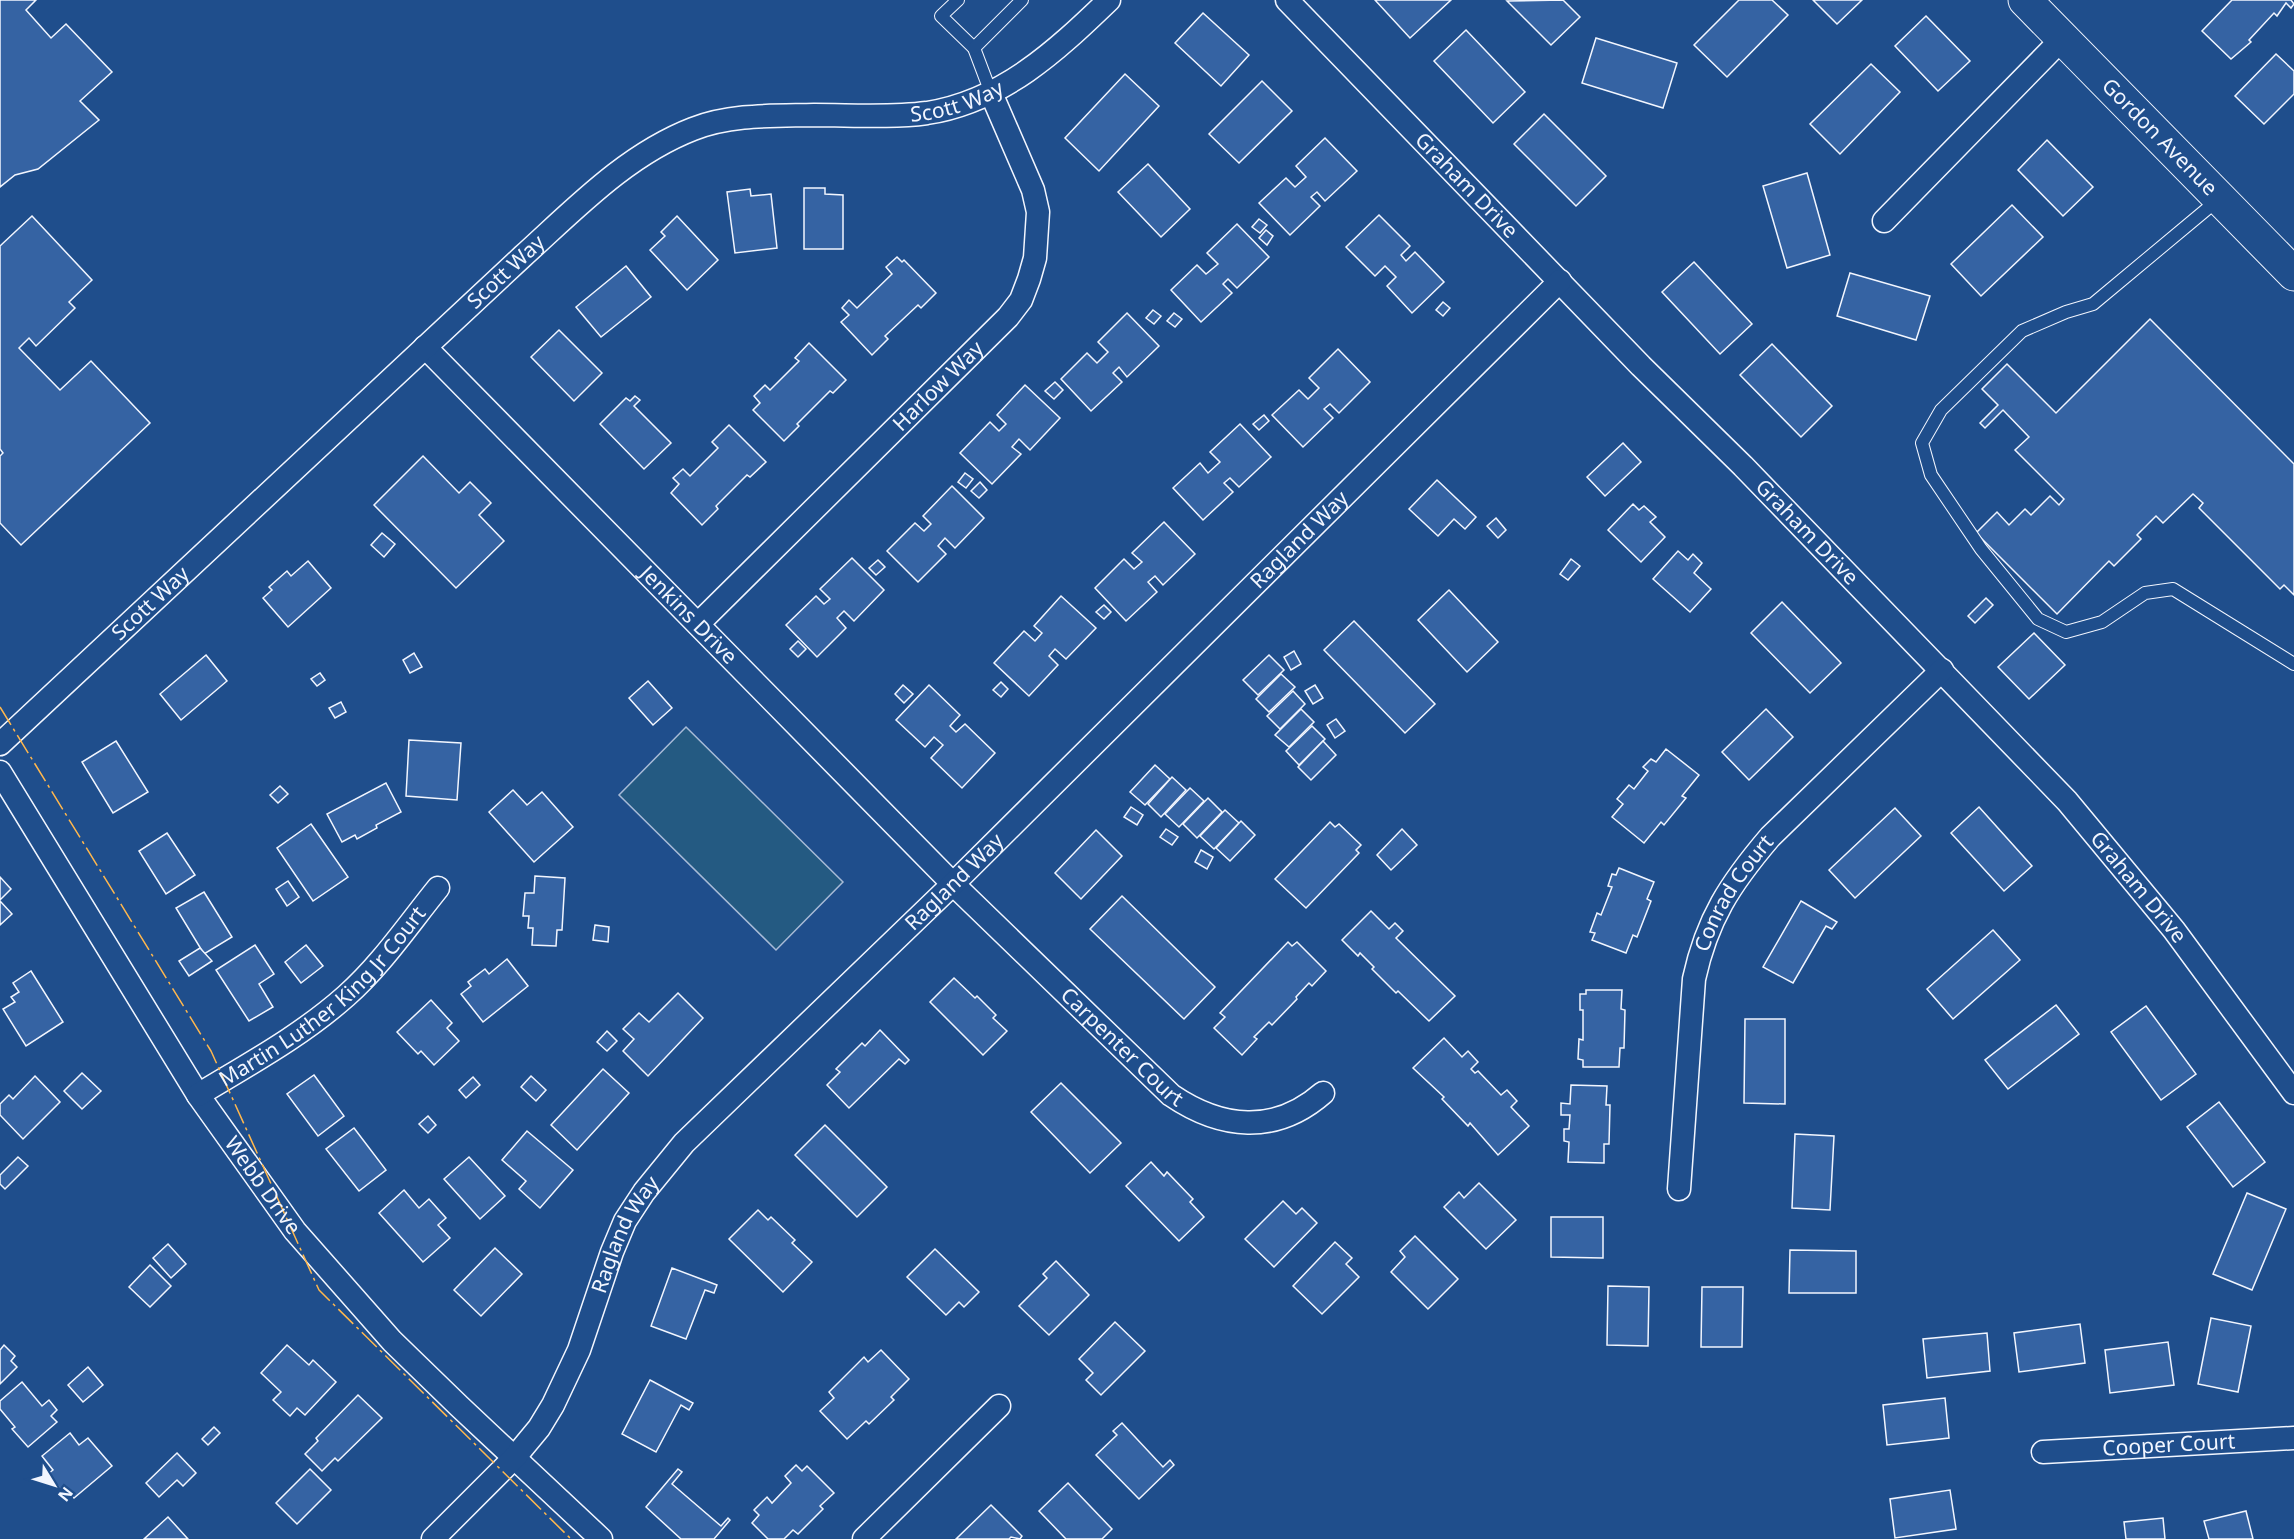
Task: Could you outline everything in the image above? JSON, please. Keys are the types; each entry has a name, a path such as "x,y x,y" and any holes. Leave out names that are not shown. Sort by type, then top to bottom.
{"main road":[{"name":"Gordon Avenue","path":"2025,0 2294,274"}],"street":[{"name":"Scott Way","path":"0,744 425,347 606,182 634,160 693,129 725,120 758,117 927,113 957,106 991,93 1031,70 1053,53 1109,0"},
{"name":"Graham Drive","path":"1287,0 2037,768 2096,833 2180,938 2294,1093"},
{"path":"1884,221 2063,39"},
{"name":"Harlow Way","path":"698,624 1008,317 1021,300 1035,258 1038,212 1033,190 991,93"},
{"name":"Ragland Way","path":"433,1539 515,1458 539,1428 567,1379 625,1221 644,1192 684,1143 953,884 1560,282"},
{"name":"Jenkins Drive","path":"425,347 953,884"},
{"name":"Conrad Court","path":"1679,1189 1694,979 1701,949 1712,920 1747,863 1770,837 1942,670"},
{"name":"Webb Drive","path":"0,772 198,1095 295,1231 392,1341 601,1539"},
{"name":"Carpenter Court","path":"953,884 1171,1095 1191,1109 1232,1122 1254,1124 1273,1120 1310,1105 1323,1093"},
{"name":"Martin Luther King Jr Court","path":"198,1095 288,1040 348,994 381,958 438,888"},
{"path":"864,1539 999,1406"},
{"name":"Cooper Court","path":"2043,1452 2294,1438"}],"lane":[{"path":"957,0 941,16 974,48 991,93"},
{"path":"974,48 1022,0"},
{"path":"2220,198 2093,304 2066,312 2022,331 1941,410 1922,443 1931,475 1981,549 2038,619 2066,632 2102,622 2145,593 2173,589 2294,664"}],"shaded area":[{"path":"686,727 843,882 776,950 619,795"}],"building":[{"path":"0,0 36,0 26,10 51,38 66,24 112,72 80,101 99,120 38,169 15,175 0,187"},
{"path":"1375,0 1451,0 1410,38"},
{"path":"1563,0 1580,17 1551,45 1507,1"},
{"path":"1739,0 1772,0 1788,15 1727,77 1694,45"},
{"path":"1813,0 1862,0 1837,24"},
{"path":"2232,0 2291,0 2294,4 2291,8 2286,3 2277,16 2274,13 2249,40 2251,42 2231,59 2202,31"},
{"path":"1203,13 1249,55 1221,86 1175,43"},
{"path":"1926,16 1970,61 1938,91 1895,46"},
{"path":"1466,30 1525,92 1493,123 1434,61"},
{"path":"1596,38 1677,63 1663,108 1582,83"},
{"path":"2276,54 2294,71 2294,94 2264,124 2235,96"},
{"path":"1871,64 1900,92 1840,154 1810,124"},
{"path":"1125,74 1159,106 1099,171 1065,138"},
{"path":"1262,81 1292,111 1239,163 1209,134"},
{"path":"1544,114 1606,176 1576,206 1514,144"},
{"path":"1325,138 1357,171 1325,201 1317,192 1311,197 1320,206 1290,235 1259,203 1286,178 1295,187 1306,177 1296,166"},
{"path":"2047,140 2093,187 2063,216 2018,170"},
{"path":"1148,164 1190,209 1161,237 1118,192"},
{"path":"1807,173 1830,255 1787,268 1763,186"},
{"path":"804,188 825,188 825,194 843,195 843,249 804,249"},
{"path":"750,189 751,196 771,194 777,248 735,253 727,192"},
{"path":"2012,205 2043,237 1981,296 1951,264"},
{"path":"1379,215 1410,246 1401,255 1406,261 1415,252 1444,282 1412,313 1387,286 1396,277 1385,266 1375,276 1346,247"},
{"path":"32,216 92,280 69,302 75,308 36,346 29,338 19,348 60,390 91,361 150,423 21,545 0,523 0,456 3,453 0,449 0,246"},
{"path":"677,216 718,260 687,290 650,250 665,236 661,232"},
{"path":"1259,219 1267,225 1260,233 1252,227"},
{"path":"1237,224 1269,257 1237,288 1228,279 1223,284 1232,293 1201,322 1171,290 1197,265 1206,274 1218,264 1207,253"},
{"path":"1266,230 1273,236 1267,245 1259,238"},
{"path":"897,257 902,262 904,260 936,293 921,308 918,305 885,336 888,339 872,355 841,322 849,315 842,308 849,300 857,308 892,274 886,267"},
{"path":"1694,262 1752,324 1720,354 1662,292"},
{"path":"626,266 651,297 601,337 576,307"},
{"path":"1850,273 1930,296 1916,340 1837,316"},
{"path":"1443,302 1450,308 1443,316 1436,310"},
{"path":"1153,310 1161,316 1154,324 1146,318"},
{"path":"1127,313 1159,346 1127,377 1119,367 1113,373 1122,382 1091,411 1061,379 1087,353 1097,363 1108,352 1098,342"},
{"path":"1174,313 1182,319 1175,327 1167,321"},
{"path":"2150,319 2294,464 2294,595 2284,585 2280,589 2199,508 2203,503 2193,494 2163,523 2156,516 2137,535 2141,539 2114,566 2109,561 2057,614 1976,533 1997,512 2009,525 2025,509 2031,515 2050,496 2059,505 2064,499 2015,450 2029,437 2003,410 1985,428 1980,423 1998,405 1982,389 2007,364 2056,413"},
{"path":"559,330 602,373 574,401 531,357"},
{"path":"809,343 846,380 833,393 830,391 797,424 799,426 784,441 753,410 760,403 754,396 765,385 770,390 799,361 795,358"},
{"path":"1772,344 1832,406 1801,437 1740,375"},
{"path":"1338,349 1370,382 1339,413 1330,404 1324,409 1333,418 1303,447 1272,415 1299,390 1308,399 1319,388 1309,378"},
{"path":"1055,382 1063,390 1054,399 1045,391"},
{"path":"1025,385 1060,418 1030,450 1019,439 1012,447 1021,454 992,484 960,453 990,422 999,431 1006,424 997,415"},
{"path":"635,396 640,400 634,406 671,443 644,469 600,424 626,398 630,401"},
{"path":"1264,415 1269,421 1259,430 1253,424"},
{"path":"1240,424 1271,457 1239,487 1230,478 1224,483 1233,492 1203,520 1173,488 1200,463 1208,473 1220,462 1210,452"},
{"path":"729,425 766,462 750,477 747,475 716,506 718,509 702,525 671,493 679,484 673,478 683,469 690,476 718,448 712,442"},
{"path":"1623,443 1641,462 1605,496 1587,477"},
{"path":"423,456 459,493 470,482 491,503 479,515 504,541 456,588 374,505"},
{"path":"965,473 973,479 966,488 958,482"},
{"path":"1437,480 1476,517 1465,529 1454,519 1438,536 1409,509"},
{"path":"980,482 987,490 979,498 971,491"},
{"path":"952,486 984,518 955,548 945,538 938,546 946,554 918,582 887,551 915,523 924,531 931,524 923,516"},
{"path":"1633,504 1639,510 1644,506 1656,517 1650,522 1665,537 1641,562 1608,530"},
{"path":"1496,518 1506,530 1498,538 1487,526"},
{"path":"1164,522 1195,554 1163,585 1155,576 1148,582 1157,592 1126,621 1095,588 1124,559 1134,569 1142,562 1132,553"},
{"path":"382,533 395,544 384,557 371,545"},
{"path":"1678,551 1688,560 1693,554 1702,563 1694,573 1711,589 1690,612 1653,579"},
{"path":"852,558 884,590 854,621 844,611 837,618 846,628 817,657 786,625 816,596 824,604 830,599 820,589"},
{"path":"1571,559 1580,566 1568,580 1560,574"},
{"path":"878,560 885,567 876,575 869,568"},
{"path":"308,561 331,588 288,627 263,598 272,590 269,587 287,571 291,576"},
{"path":"1449,590 1498,642 1467,672 1418,620"},
{"path":"1061,596 1096,628 1066,659 1055,649 1049,656 1058,665 1029,696 994,663 1024,631 1035,641 1042,633 1034,626"},
{"path":"1986,598 1993,605 1975,623 1968,616"},
{"path":"1782,602 1841,663 1810,693 1751,633"},
{"path":"1104,605 1111,612 1104,619 1096,612"},
{"path":"1354,621 1435,704 1405,733 1324,650"},
{"path":"2034,633 2065,665 2029,699 1998,667"},
{"path":"798,641 806,649 798,657 790,649"},
{"path":"1294,651 1301,664 1291,670 1284,657"},
{"path":"414,653 422,667 410,673 403,660"},
{"path":"206,655 227,681 181,720 160,694"},
{"path":"1269,655 1284,670 1258,695 1243,680"},
{"path":"320,673 325,680 317,686 311,679"},
{"path":"1281,674 1295,687 1269,712 1256,699"},
{"path":"648,681 672,708 653,725 629,698"},
{"path":"1001,682 1008,689 1001,697 993,690"},
{"path":"903,685 913,694 904,703 895,694"},
{"path":"929,685 960,715 950,726 956,732 965,724 995,753 962,788 931,758 943,745 934,737 925,747 896,720"},
{"path":"1315,685 1323,698 1313,704 1305,691"},
{"path":"1293,691 1305,704 1280,729 1267,716"},
{"path":"341,702 346,712 335,718 329,708"},
{"path":"1301,709 1314,722 1289,747 1275,735"},
{"path":"1766,709 1793,737 1749,780 1722,752"},
{"path":"1336,719 1345,731 1335,738 1327,725"},
{"path":"1312,726 1325,739 1299,765 1286,751"},
{"path":"409,740 461,743 457,800 406,796"},
{"path":"116,741 148,792 113,813 82,762"},
{"path":"1323,741 1336,755 1311,780 1298,767"},
{"path":"1666,749 1699,775 1682,796 1686,798 1664,825 1661,822 1644,843 1612,817 1623,804 1617,799 1629,785 1634,789 1648,771 1643,767 1651,759 1656,762"},
{"path":"1155,765 1170,779 1145,805 1130,792"},
{"path":"1172,777 1186,790 1161,817 1148,804"},
{"path":"386,783 401,812 376,825 377,828 357,839 355,835 342,842 327,814"},
{"path":"280,786 288,794 278,803 270,795"},
{"path":"1190,788 1204,801 1179,827 1165,814"},
{"path":"513,790 527,805 542,792 573,827 534,862 489,812"},
{"path":"1208,798 1222,812 1197,838 1183,824"},
{"path":"1131,807 1143,815 1137,825 1124,817"},
{"path":"1979,807 2032,866 2004,891 1951,833"},
{"path":"1895,808 1921,836 1855,898 1829,870"},
{"path":"1225,810 1239,823 1214,849 1200,836"},
{"path":"1241,821 1255,835 1230,861 1216,848"},
{"path":"1330,822 1335,827 1339,824 1361,845 1356,850 1359,853 1306,908 1275,879"},
{"path":"311,824 348,877 313,901 277,848"},
{"path":"1166,829 1178,837 1172,845 1160,837"},
{"path":"1402,829 1417,845 1391,870 1377,855"},
{"path":"1096,830 1122,856 1081,899 1055,873"},
{"path":"167,833 195,875 166,894 139,851"},
{"path":"1201,850 1213,857 1207,869 1195,862"},
{"path":"1619,868 1654,882 1647,899 1651,901 1637,937 1633,935 1626,953 1592,940 1595,933 1590,932 1597,913 1601,915 1612,887 1608,886 1612,874 1616,875"},
{"path":"535,876 565,878 562,930 557,930 556,946 532,945 533,928 528,928 529,916 523,916 525,893 534,893"},
{"path":"0,877 11,889 0,900"},
{"path":"288,881 299,897 287,906 276,889"},
{"path":"204,892 232,937 204,954 176,908"},
{"path":"1122,896 1215,987 1184,1019 1090,929"},
{"path":"0,901 12,914 0,925"},
{"path":"1801,901 1837,922 1832,929 1826,926 1793,983 1763,967"},
{"path":"1371,911 1389,929 1395,923 1403,931 1396,938 1455,996 1429,1021 1398,991 1396,993 1360,953 1358,956 1342,940"},
{"path":"595,925 609,927 608,942 593,940"},
{"path":"1993,930 2020,960 1953,1019 1927,989"},
{"path":"1288,942 1292,946 1297,942 1326,971 1312,986 1309,983 1272,1025 1269,1022 1254,1037 1257,1039 1242,1055 1214,1028 1225,1017 1220,1013"},
{"path":"255,945 274,974 259,984 273,1007 249,1021 216,970"},
{"path":"306,945 323,966 301,983 285,962"},
{"path":"200,948 212,961 189,976 179,961"},
{"path":"507,959 528,986 483,1022 461,994 471,986 468,982 485,969 489,974"},
{"path":"31,971 63,1022 26,1046 3,1009 15,1002 11,997 19,992 13,983"},
{"path":"954,978 996,1015 993,1018 1007,1031 983,1055 930,1002"},
{"path":"1586,990 1622,990 1621,1009 1625,1010 1624,1048 1620,1048 1619,1067 1583,1067 1583,1060 1578,1059 1579,1039 1583,1040 1583,1010 1580,1010 1580,994 1586,994"},
{"path":"678,993 703,1018 648,1076 623,1051 634,1039 623,1029 639,1013 649,1022"},
{"path":"431,1000 452,1023 447,1028 459,1041 434,1065 421,1051 418,1054 397,1032"},
{"path":"2056,1005 2079,1034 2008,1089 1985,1060"},
{"path":"2146,1006 2196,1074 2161,1100 2111,1032"},
{"path":"1745,1019 1785,1019 1785,1104 1744,1103"},
{"path":"880,1030 909,1060 905,1064 899,1059 849,1108 827,1085 840,1072 836,1069 862,1043 865,1046"},
{"path":"607,1031 617,1041 607,1051 597,1042"},
{"path":"1444,1038 1462,1057 1468,1051 1478,1062 1471,1069 1475,1073 1478,1071 1501,1095 1507,1090 1517,1101 1511,1107 1529,1126 1498,1155 1470,1123 1468,1126 1442,1099 1444,1097 1413,1068"},
{"path":"603,1069 629,1093 577,1150 551,1125"},
{"path":"82,1073 101,1091 82,1109 64,1091"},
{"path":"314,1075 344,1116 318,1136 287,1094"},
{"path":"35,1076 60,1102 23,1139 0,1115 0,1104 9,1095 13,1099"},
{"path":"531,1076 546,1090 536,1101 521,1087"},
{"path":"473,1077 480,1085 466,1098 459,1090"},
{"path":"1061,1083 1121,1143 1090,1173 1031,1112"},
{"path":"1571,1085 1607,1086 1606,1105 1610,1105 1609,1144 1604,1144 1604,1163 1568,1162 1569,1142 1564,1141 1564,1129 1569,1129 1570,1115 1561,1115 1561,1103 1570,1104"},
{"path":"2219,1102 2265,1162 2233,1187 2187,1127"},
{"path":"428,1116 436,1125 428,1133 419,1124"},
{"path":"825,1125 887,1187 857,1217 795,1155"},
{"path":"354,1128 386,1170 359,1191 326,1149"},
{"path":"527,1131 573,1170 540,1208 519,1189 526,1181 502,1160"},
{"path":"1795,1134 1834,1136 1830,1210 1792,1208"},
{"path":"18,1157 28,1166 5,1189 0,1184 0,1175"},
{"path":"469,1157 505,1196 480,1219 444,1179"},
{"path":"1151,1162 1164,1176 1167,1172 1193,1199 1190,1202 1204,1217 1179,1241 1126,1186"},
{"path":"1479,1183 1516,1220 1486,1249 1444,1207 1459,1192 1464,1198"},
{"path":"404,1190 419,1208 429,1199 446,1218 438,1225 450,1238 423,1262 379,1213"},
{"path":"2247,1193 2286,1209 2252,1290 2213,1274"},
{"path":"1283,1201 1296,1214 1302,1208 1317,1223 1274,1267 1245,1239"},
{"path":"758,1210 768,1220 771,1217 795,1240 792,1243 812,1262 783,1292 729,1239"},
{"path":"1551,1217 1603,1217 1603,1258 1551,1257"},
{"path":"1415,1236 1458,1279 1428,1309 1391,1272 1405,1257 1400,1251"},
{"path":"1335,1242 1352,1258 1346,1264 1359,1277 1322,1314 1293,1286"},
{"path":"168,1244 186,1264 171,1278 153,1258"},
{"path":"495,1248 522,1274 481,1316 454,1290"},
{"path":"935,1249 979,1292 964,1307 959,1302 946,1315 907,1277"},
{"path":"1790,1250 1856,1251 1856,1293 1789,1293"},
{"path":"1056,1261 1089,1295 1049,1335 1019,1306 1047,1278 1043,1274"},
{"path":"150,1265 171,1286 150,1307 129,1287"},
{"path":"672,1268 717,1285 714,1293 705,1290 686,1339 651,1326"},
{"path":"1608,1286 1649,1287 1648,1346 1607,1345"},
{"path":"1702,1287 1743,1287 1742,1347 1701,1347"},
{"path":"2211,1318 2251,1326 2238,1392 2198,1384"},
{"path":"1115,1322 1145,1351 1101,1395 1086,1380 1093,1373 1079,1359"},
{"path":"2080,1324 2085,1363 2019,1372 2014,1333"},
{"path":"1987,1333 1990,1371 1927,1378 1923,1339"},
{"path":"2168,1342 2174,1385 2110,1393 2105,1350"},
{"path":"4,1345 15,1356 11,1361 17,1367 0,1384 0,1350"},
{"path":"287,1345 309,1365 313,1360 336,1382 305,1415 297,1408 290,1416 273,1400 281,1392 261,1373"},
{"path":"881,1350 909,1379 891,1397 894,1400 869,1424 866,1421 847,1439 820,1411 834,1398 829,1392 864,1357 868,1362"},
{"path":"88,1367 103,1385 83,1402 68,1385"},
{"path":"650,1380 693,1403 689,1410 681,1405 656,1452 622,1434"},
{"path":"22,1382 42,1406 49,1400 57,1410 51,1416 57,1422 28,1447 12,1429 15,1427 0,1409 0,1401"},
{"path":"358,1395 382,1418 338,1461 335,1458 322,1471 305,1454 318,1441 316,1438"},
{"path":"1945,1398 1949,1438 1887,1445 1883,1405"},
{"path":"1122,1423 1163,1467 1170,1460 1174,1465 1139,1499 1096,1455 1117,1435 1113,1431"},
{"path":"214,1427 220,1433 208,1445 202,1439"},
{"path":"70,1433 79,1445 88,1438 112,1466 74,1498 64,1487 61,1490 48,1474 53,1470 42,1456"},
{"path":"177,1453 196,1473 183,1486 177,1480 159,1497 146,1483"},
{"path":"796,1465 802,1471 807,1466 834,1493 820,1506 823,1509 798,1534 793,1530 784,1539 768,1539 752,1523 759,1515 754,1510 767,1497 772,1503 791,1483 785,1476"},
{"path":"310,1469 331,1490 297,1524 276,1503"},
{"path":"678,1469 682,1472 672,1484 721,1526 728,1518 730,1520 714,1539 681,1539 646,1507"},
{"path":"1068,1483 1112,1529 1102,1539 1066,1539 1039,1511"},
{"path":"1950,1490 1956,1529 1895,1538 1890,1499"},
{"path":"991,1505 1022,1536 1020,1539 1011,1537 1009,1539 956,1539"},
{"path":"2246,1511 2253,1539 2209,1539 2204,1521"},
{"path":"168,1517 188,1539 144,1539"},
{"path":"2163,1518 2165,1539 2126,1539 2124,1522"}],"power":[{"path":"0,707 211,1051 319,1290 571,1539"}]}
